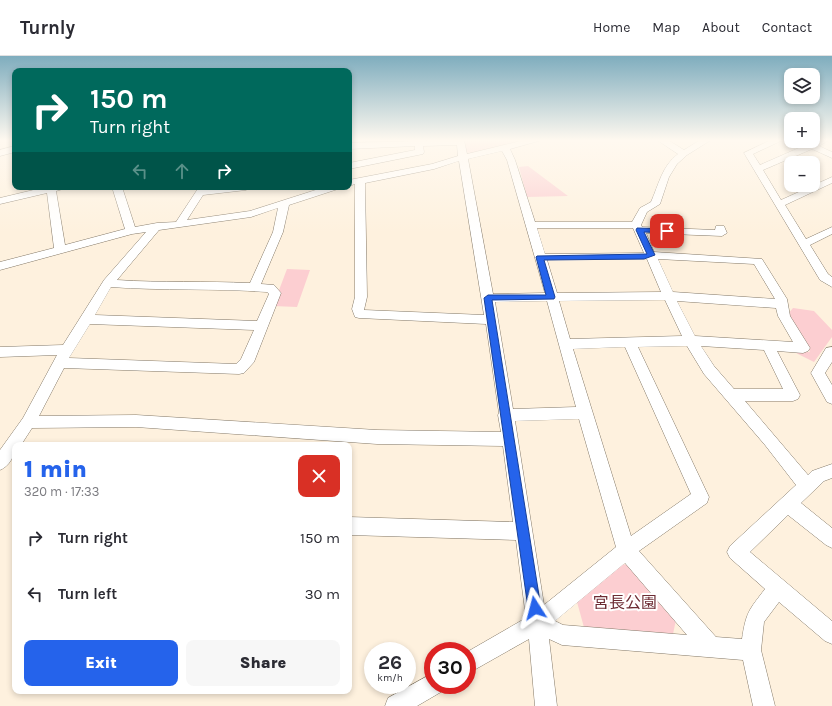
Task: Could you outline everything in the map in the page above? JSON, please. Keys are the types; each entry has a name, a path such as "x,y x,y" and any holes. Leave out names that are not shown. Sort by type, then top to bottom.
{"street":[{"path":"412,170 352,182 361,297 358,309 359,314 490,320"},
{"path":"465,170 488,298 490,320 510,439 537,623 546,706"},
{"path":"514,170 584,413 626,550 711,647"},
{"path":"667,170 655,204 644,210 637,227 691,341 709,370 770,440 807,486"},
{"path":"759,170 824,277 832,283"},
{"path":"780,204 832,180"},
{"path":"0,201 46,190"},
{"path":"54,190 60,250"},
{"path":"120,190 131,231"},
{"path":"180,223 202,190"},
{"path":"302,190 309,195"},
{"path":"0,266 131,231 157,226 251,214 325,190"},
{"path":"254,287 278,232 284,204"},
{"path":"531,225 637,227 722,233 720,228"},
{"path":"14,442 28,422 67,350 108,283 157,226"},
{"path":"804,244 832,230"},
{"path":"540,257 644,257 651,255 758,261 781,299 784,316 803,348 691,341 565,344"},
{"path":"60,363 239,369 247,362 275,292 270,288 254,287 153,286 108,283"},
{"path":"488,298 669,296 782,304"},
{"path":"86,319 262,326"},
{"path":"476,659 537,623 626,550 701,497 629,342"},
{"path":"730,395 793,395 768,346"},
{"path":"0,352 67,350"},
{"path":"832,352 818,373 832,398"},
{"path":"505,415 584,413"},
{"path":"28,422 136,421 377,437 510,439"},
{"path":"0,463 12,445"},
{"path":"832,471 818,476 736,552 832,634"},
{"path":"788,504 832,539"},
{"path":"352,526 523,530"},
{"path":"764,706 752,650 755,618 778,588"},
{"path":"537,623 562,635 752,650"},
{"path":"396,706 424,689"}],"green space":[{"path":"520,170 534,170 568,196 527,197"},
{"path":"287,269 310,270 297,307 273,306"},
{"path":"793,308 814,311 832,330 832,337 814,362 790,350 810,352 788,314"},
{"name":"宮長公園","path":"622,564 634,566 677,615 673,634 585,631 577,602"}],"route":[{"path":"535,608 510,439 490,320 488,298 551,297 540,257 644,257 651,255 639,230 667,231"}]}
